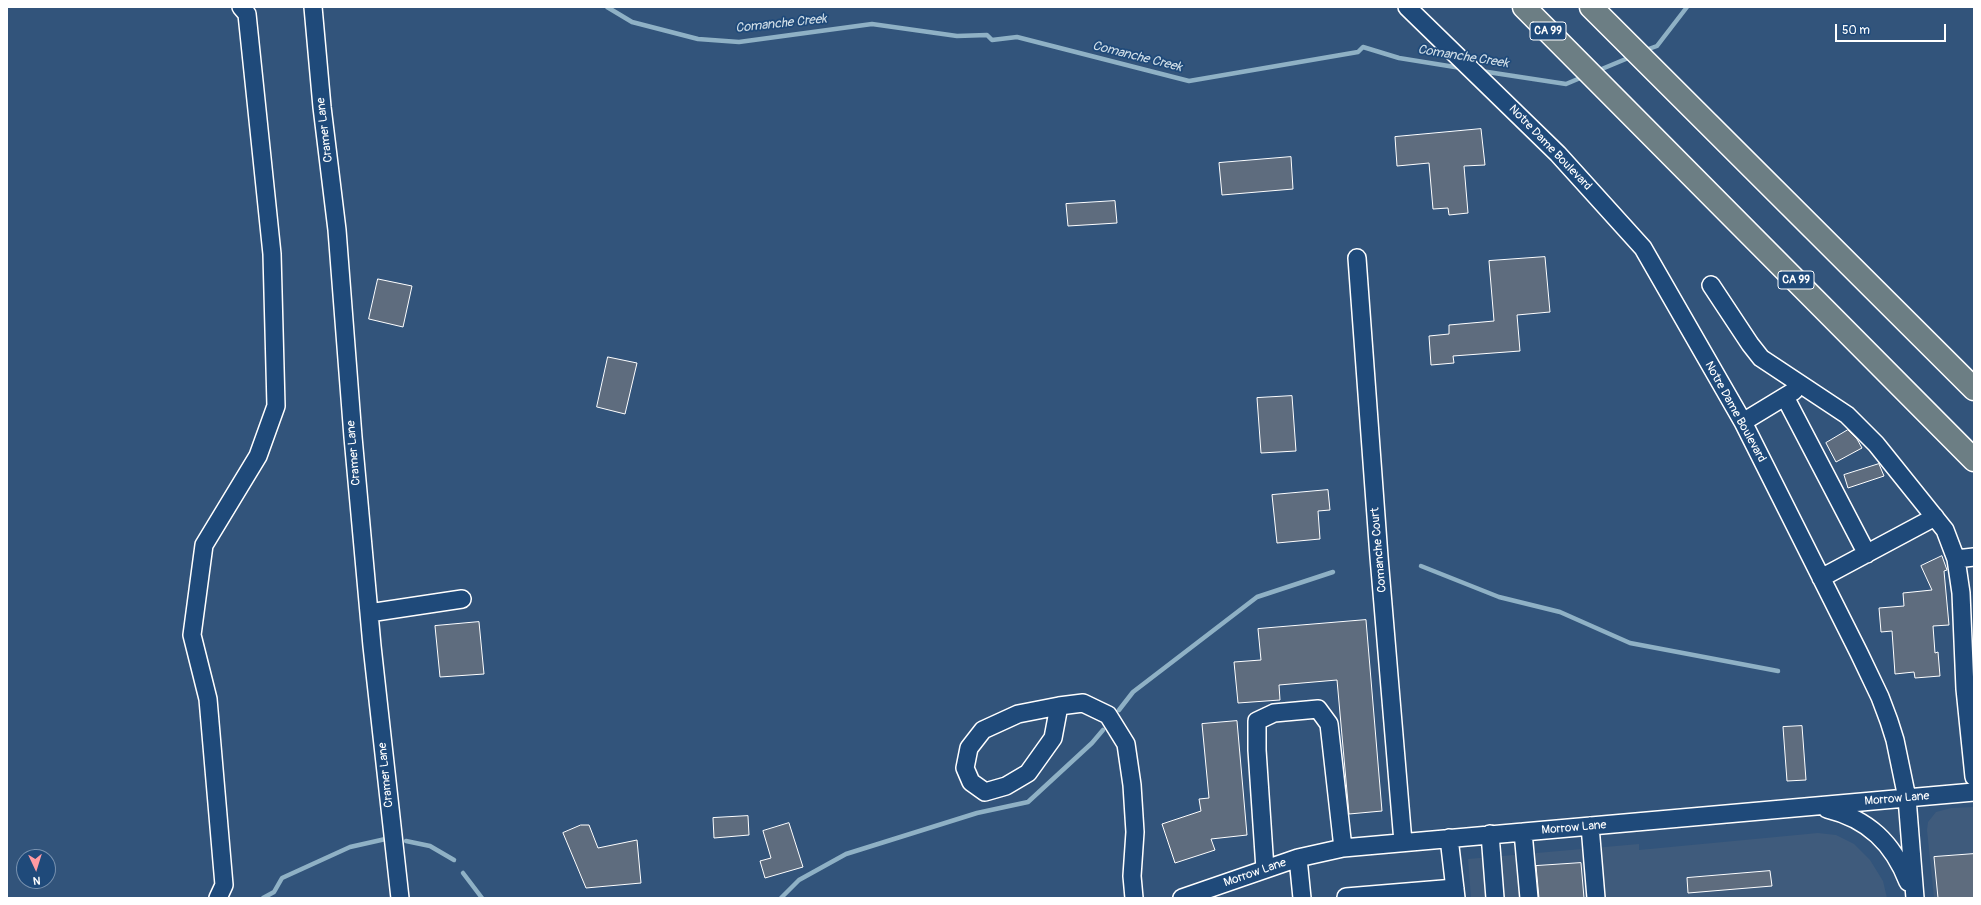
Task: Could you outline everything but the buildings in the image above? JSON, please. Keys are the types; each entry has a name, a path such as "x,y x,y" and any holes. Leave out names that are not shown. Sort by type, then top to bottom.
{"highway":[{"name":"CA 99","path":"1524,7 1974,460"},
{"path":"1591,7 1974,389"}],"street":[{"path":"218,898 224,885 208,699 192,635 204,546 258,456 276,406 272,254 247,14 241,7"},
{"name":"Cramer Lane","path":"313,7 322,107 337,230 369,613 400,898"},
{"name":"Notre Dame Boulevard","path":"1407,7 1558,154 1643,248 1743,422 1880,697 1895,740 1907,798 1915,898"},
{"name":"Comanche Court","path":"1357,258 1379,557 1404,842"},
{"path":"1711,285 1750,344 1762,358 1847,415 1876,444 1945,530 1956,560 1969,659 1974,777"},
{"path":"1743,422 1803,386"},
{"path":"1785,396 1867,554"},
{"path":"1821,578 1935,517"},
{"path":"1956,560 1974,557"},
{"path":"369,613 462,599"},
{"path":"1059,706 1053,738 1028,773 1006,786 985,792 971,782 965,768 969,748 983,730 1018,714 1059,706 1083,703 1108,716 1126,744 1132,785 1135,832 1132,876 1134,898"},
{"path":"1265,870 1257,750 1257,721 1274,713 1318,708 1329,724 1343,848"},
{"name":"Morrow Lane","path":"1182,898 1298,858 1343,848 1974,792"},
{"path":"1815,806 1843,813 1860,820 1873,830 1898,857 1915,898"},
{"path":"1590,826 1596,898"},
{"path":"1523,832 1529,898"},
{"path":"1490,834 1495,898"},
{"path":"1346,898 1456,893 1449,838"},
{"path":"1298,858 1302,898"}],"shaded area":[{"path":"1974,807 1974,898 1934,898 1927,830 1928,822 1936,812 1951,808"},
{"path":"1818,833 1836,835 1854,844 1870,860 1883,881 1887,898 1471,898 1468,859 1639,844 1639,850"}],"waterway":[{"name":"Comanche Creek","path":"607,7 632,22 698,39 739,42 872,24 957,36 987,35 992,40 1017,37 1189,81 1358,52 1363,47 1399,58 1461,68"},
{"name":"Comanche Creek","path":"1643,51 1657,46 1687,7"},
{"name":"Comanche Creek","path":"1597,71 1633,56"},
{"name":"Comanche Creek","path":"1481,71 1566,84 1585,76"},
{"path":"1421,566 1499,597 1560,612 1630,643 1778,671"},
{"path":"1119,710 1133,692 1257,597 1333,572"},
{"path":"781,898 799,880 846,854 977,813 1028,802 1092,743 1103,730"},
{"path":"263,898 274,892 282,878 350,847 390,838"},
{"path":"406,841 430,846 454,860"},
{"path":"463,873 482,898"}]}
